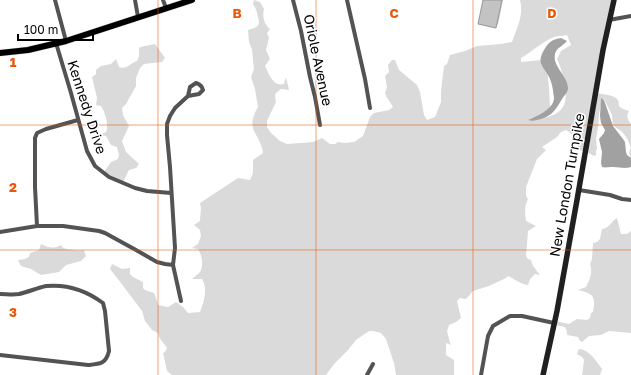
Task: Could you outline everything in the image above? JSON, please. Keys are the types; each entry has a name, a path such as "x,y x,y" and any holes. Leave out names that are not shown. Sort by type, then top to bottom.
{"main road":[{"path":"0,53 28,50 66,41 192,0"},
{"name":"New London Turnpike","path":"543,375 579,190 603,50 614,0"}],"street":[{"path":"55,0 66,41"},
{"path":"135,0 138,17"},
{"path":"163,0 166,8"},
{"name":"Oriole Avenue","path":"293,0 301,31 320,125"},
{"path":"347,0 370,108"},
{"path":"609,20 631,16"},
{"name":"Kennedy Drive","path":"56,43 87,151 95,166 109,177 134,188 147,191 171,193"},
{"path":"181,301 173,264 175,248 166,135 167,124 170,116 175,108 188,96"},
{"path":"37,226 35,138 37,133 46,129 78,120"},
{"path":"579,190 631,200"},
{"path":"0,232 37,226 63,226 105,233 157,262 173,264"},
{"path":"0,294 20,294 45,286 58,286 77,289 88,294 103,303 109,351 108,357 104,362 96,365 0,355"},
{"path":"481,375 488,336 493,326 510,316 522,316 554,323"},
{"path":"367,375 373,364"}],"shaded area":[{"path":"254,0 260,2 264,9 263,17 270,29 267,33 269,38 266,50 270,59 265,66 274,82 277,84 284,84 286,77 289,90 281,89 276,93 276,102 267,121 267,127 280,141 287,144 313,142 322,138 330,144 335,144 338,142 354,142 363,136 370,117 374,113 389,110 393,107 385,93 387,87 385,76 389,72 388,65 392,60 395,60 399,70 417,85 420,92 424,115 427,120 435,117 441,102 444,66 447,64 450,55 477,46 512,42 521,16 520,0 614,0 596,93 616,98 621,108 629,111 627,116 631,124 631,148 621,131 613,125 612,115 604,99 602,99 599,114 596,138 596,155 594,156 585,151 579,150 576,137 566,130 561,132 557,137 542,147 546,150 537,159 526,187 526,196 528,199 525,210 526,221 536,226 528,231 526,256 531,260 533,266 540,275 535,274 530,279 528,285 520,283 508,276 489,286 473,291 466,299 460,298 457,301 461,318 449,325 447,331 451,345 446,343 446,355 454,360 454,375 396,375 394,363 386,339 381,333 369,331 356,340 326,375 172,375 167,371 163,353 167,348 159,337 158,333 152,330 145,321 142,311 110,269 112,264 122,269 130,268 130,274 143,282 143,288 154,293 158,305 168,307 176,302 188,313 200,312 205,296 205,287 202,279 192,279 200,272 202,260 198,249 192,248 198,244 201,236 200,230 194,225 200,221 200,203 238,178 250,180 253,173 253,160 263,153 259,140 254,131 252,121 258,107 251,77 254,69 248,30 259,25 259,20 253,4","holes":["567,35 571,45 561,51 557,59 563,75 566,95 563,108 552,116 543,118 550,107 547,68 541,60 521,62 521,58 543,43 557,36"]},
{"path":"561,38 567,41 557,50 555,58 558,67 566,79 568,88 567,91 552,113 542,119 532,121 528,120 544,112 553,103 554,98 552,84 542,66 541,58 549,43"},
{"path":"155,44 165,58 162,62 144,64 140,68 136,78 136,86 126,104 122,108 123,115 129,126 122,141 126,152 139,164 136,168 129,170 123,182 104,172 111,162 118,159 119,155 117,147 111,145 106,136 100,135 106,132 107,122 101,106 96,105 97,98 92,77 96,74 96,70 101,66 111,64 116,59 119,67 124,68 128,66 137,61 139,56 139,48"},
{"path":"601,98 604,100 613,126 625,142 627,155 631,158 631,167 602,167 602,152 599,139 605,130 601,123 600,116"},
{"path":"631,148 631,160 629,152"},
{"path":"617,218 621,234 627,234 631,231 631,333 609,331 601,335 589,336 582,342 578,337 567,335 566,328 555,325 555,321 569,324 577,319 587,320 590,318 591,313 593,312 594,299 590,294 578,290 586,287 590,278 593,243 600,239 602,229 607,227"},
{"path":"41,244 51,248 61,245 63,248 84,250 86,256 81,261 66,265 59,272 41,275 31,269 21,266 18,260 29,257 30,253 39,250"},
{"path":"579,349 586,351 595,359 602,369 600,375 582,375 584,360 577,354"}],"building":[{"path":"483,0 502,0 496,28 478,24"}]}
